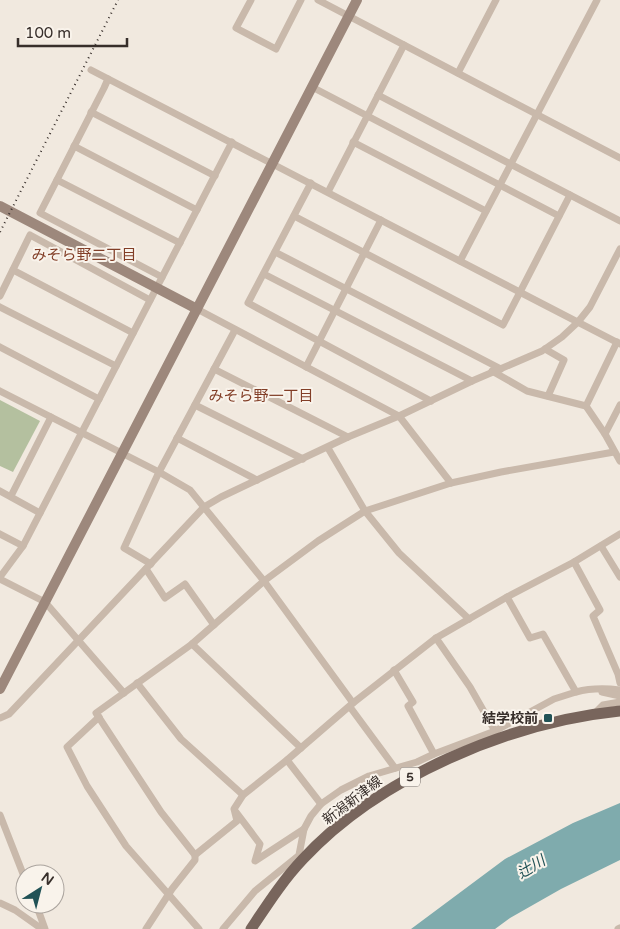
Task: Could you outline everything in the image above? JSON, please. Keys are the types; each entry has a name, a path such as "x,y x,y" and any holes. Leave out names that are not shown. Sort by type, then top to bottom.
{"main road":[{"name":"新潟新津線","path":"251,929 270,900 304,858 369,802 407,778 446,760 519,732 596,713 619,711"}],"street":[{"path":"251,0 236,28 276,49 301,0"},
{"path":"318,0 620,158"},
{"path":"0,689 357,0"},
{"path":"458,73 496,0"},
{"path":"460,261 597,0"},
{"path":"328,192 404,45"},
{"path":"91,70 619,343 586,406"},
{"path":"108,79 40,213 162,277"},
{"path":"312,87 559,216"},
{"path":"378,95 620,221"},
{"path":"91,112 215,176"},
{"path":"124,693 45,602 0,578 23,546 232,142"},
{"path":"353,142 486,211"},
{"path":"74,146 197,210"},
{"path":"57,180 180,243"},
{"path":"311,183 248,303 431,401"},
{"path":"294,216 503,325 570,195"},
{"path":"0,206 399,416 451,483"},
{"path":"306,367 381,220"},
{"path":"0,296 30,236 150,300"},
{"path":"0,718 9,714 204,507 221,497 348,437 399,416 472,380 545,349 578,322 590,306 620,249"},
{"path":"275,252 500,369"},
{"path":"13,270 133,333"},
{"path":"264,274 472,380"},
{"path":"0,307 116,366"},
{"path":"214,624 185,584 165,598 148,567 124,548 159,472 235,330"},
{"path":"0,347 99,399"},
{"path":"545,349 564,360 548,396"},
{"path":"214,369 348,437"},
{"path":"492,371 527,391 586,406 620,461"},
{"path":"0,392 159,472 190,490 264,581 394,768"},
{"path":"195,404 303,458"},
{"path":"605,434 620,406"},
{"path":"11,496 51,417"},
{"path":"177,438 257,480"},
{"path":"328,448 365,511 399,553 468,620"},
{"path":"196,855 161,812 96,713 192,644 264,581 318,541 365,511 451,483 614,452"},
{"path":"0,491 40,513"},
{"path":"0,534 23,546"},
{"path":"146,929 168,895 195,860 196,855 237,821 234,809 243,795 351,705 436,638 507,597 574,562 620,534"},
{"path":"601,546 620,577"},
{"path":"574,562 600,610 593,616 618,674 620,684"},
{"path":"507,597 530,638 543,634 576,692"},
{"path":"436,638 470,687 495,731"},
{"path":"192,644 301,748"},
{"path":"394,670 413,702 408,706 434,754"},
{"path":"137,683 181,739 243,795"},
{"path":"589,689 620,696"},
{"path":"291,873 299,855 304,829 320,804 342,790 369,776 417,762 495,731 554,699 589,689 620,690"},
{"path":"99,717 67,747 87,786 126,846 199,929"},
{"path":"287,760 320,804"},
{"path":"234,809 260,844 255,862 304,829"},
{"path":"0,815 19,864"},
{"path":"223,929 255,891 299,855"},
{"path":"0,903 43,929"},
{"path":"39,914 43,929"}],"green space":[{"path":"0,400 40,421 13,472 0,466"}],"water":[{"name":"辻川","path":"620,803 620,860 561,889 510,918 495,929 411,929 505,859 573,823"}],"railway":[{"path":"0,232 118,0"}],"place":[{"name":"結学校前","path":"548,718"}],"district":[{"name":"みそら野二丁目","path":"84,255"},
{"name":"みそら野一丁目","path":"261,396"}]}
